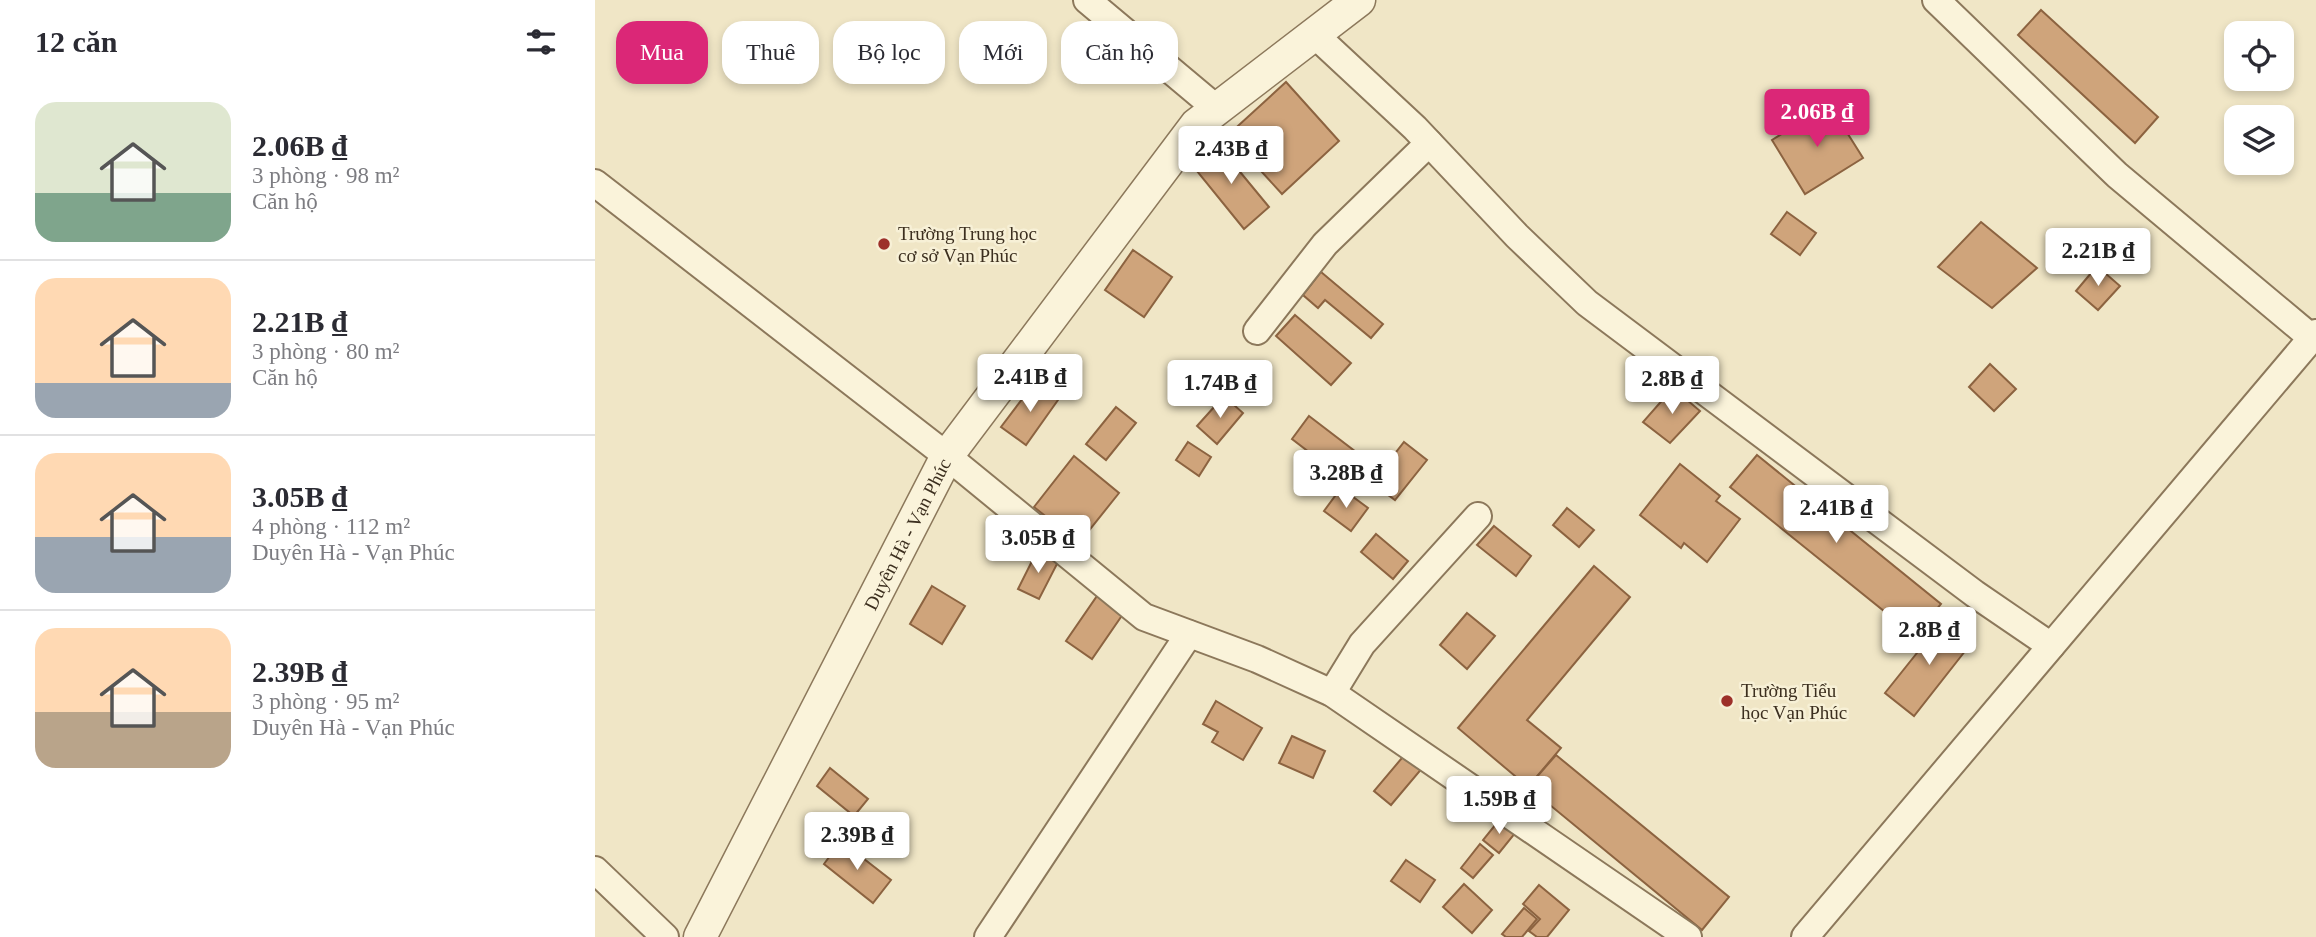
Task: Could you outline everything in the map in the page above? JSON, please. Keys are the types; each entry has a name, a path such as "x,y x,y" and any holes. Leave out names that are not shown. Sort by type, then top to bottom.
{"street":[{"path":"1087,0 1217,109"},
{"name":"Duyên Hà - Vạn Phúc","path":"700,937 947,456 1196,125 1359,0"},
{"path":"1805,937 2314,335 2117,175 1936,0"},
{"path":"1314,34 1429,142 1517,236 1587,303 1651,354 2051,646"},
{"path":"1257,331 1325,243 1429,142"},
{"path":"595,183 947,456 1144,617 1257,659 1332,693 1688,937"},
{"path":"1332,693 1362,643 1478,516"},
{"path":"988,937 1189,634"},
{"path":"595,870 665,937"}],"building":[{"path":"2041,10 2158,117 2135,143 2018,35"},
{"path":"1286,82 1339,141 1282,194 1228,135"},
{"path":"1829,104 1863,158 1805,194 1772,140"},
{"path":"1217,144 1269,207 1244,229 1192,165"},
{"path":"1787,212 1816,233 1800,255 1771,234"},
{"path":"1981,222 2037,268 1992,308 1938,267"},
{"path":"1133,250 1172,277 1144,317 1105,290"},
{"path":"2097,266 2120,286 2098,310 2076,291"},
{"path":"1321,272 1383,324 1371,338 1325,300 1318,308 1303,295"},
{"path":"1295,315 1351,363 1331,385 1276,336"},
{"path":"1990,364 2016,389 1994,411 1969,387"},
{"path":"1035,382 1058,400 1026,445 1001,427"},
{"path":"1673,388 1700,411 1670,443 1643,422"},
{"path":"1224,396 1243,413 1217,444 1197,426"},
{"path":"1116,407 1136,423 1106,460 1086,444"},
{"path":"1309,416 1356,452 1339,475 1292,439"},
{"path":"1188,442 1211,457 1199,476 1176,460"},
{"path":"1404,442 1427,460 1395,500 1372,483"},
{"path":"1757,455 1941,604 1915,636 1730,487"},
{"path":"1074,456 1119,493 1079,543 1034,507"},
{"path":"1680,464 1720,496 1716,501 1740,519 1707,562 1684,543 1681,548 1640,515"},
{"path":"1341,488 1368,508 1351,531 1324,511"},
{"path":"1567,508 1594,530 1579,547 1553,525"},
{"path":"1494,526 1531,556 1516,576 1477,545"},
{"path":"1376,534 1408,561 1393,579 1361,552"},
{"path":"1037,551 1058,562 1039,599 1018,589"},
{"path":"1594,566 1630,597 1527,720 1561,748 1528,787 1458,728"},
{"path":"932,586 965,606 942,644 910,624"},
{"path":"1097,596 1123,614 1092,659 1066,641"},
{"path":"1467,613 1495,636 1467,669 1440,645"},
{"path":"1945,618 1973,641 1914,716 1885,693"},
{"path":"1216,701 1262,728 1243,760 1212,742 1218,732 1203,724"},
{"path":"1292,736 1325,751 1313,778 1279,763"},
{"path":"1407,752 1424,766 1391,805 1374,791"},
{"path":"1556,755 1729,897 1702,930 1528,787"},
{"path":"830,768 868,799 854,816 817,786"},
{"path":"1500,819 1516,832 1499,853 1483,840"},
{"path":"841,841 891,880 873,903 824,864"},
{"path":"1480,844 1493,855 1473,878 1461,868"},
{"path":"1406,860 1435,880 1420,902 1391,881"},
{"path":"1464,884 1492,910 1472,933 1443,907"},
{"path":"1539,885 1569,910 1547,937 1537,937 1529,931 1540,919 1523,904"},
{"path":"1524,908 1537,919 1522,937 1506,937 1502,934"}],"place":[{"name":"Trường Trung học cơ sở Vạn Phúc","path":"884,244"},
{"name":"Trường Tiểu học Vạn Phúc","path":"1727,701"}]}
